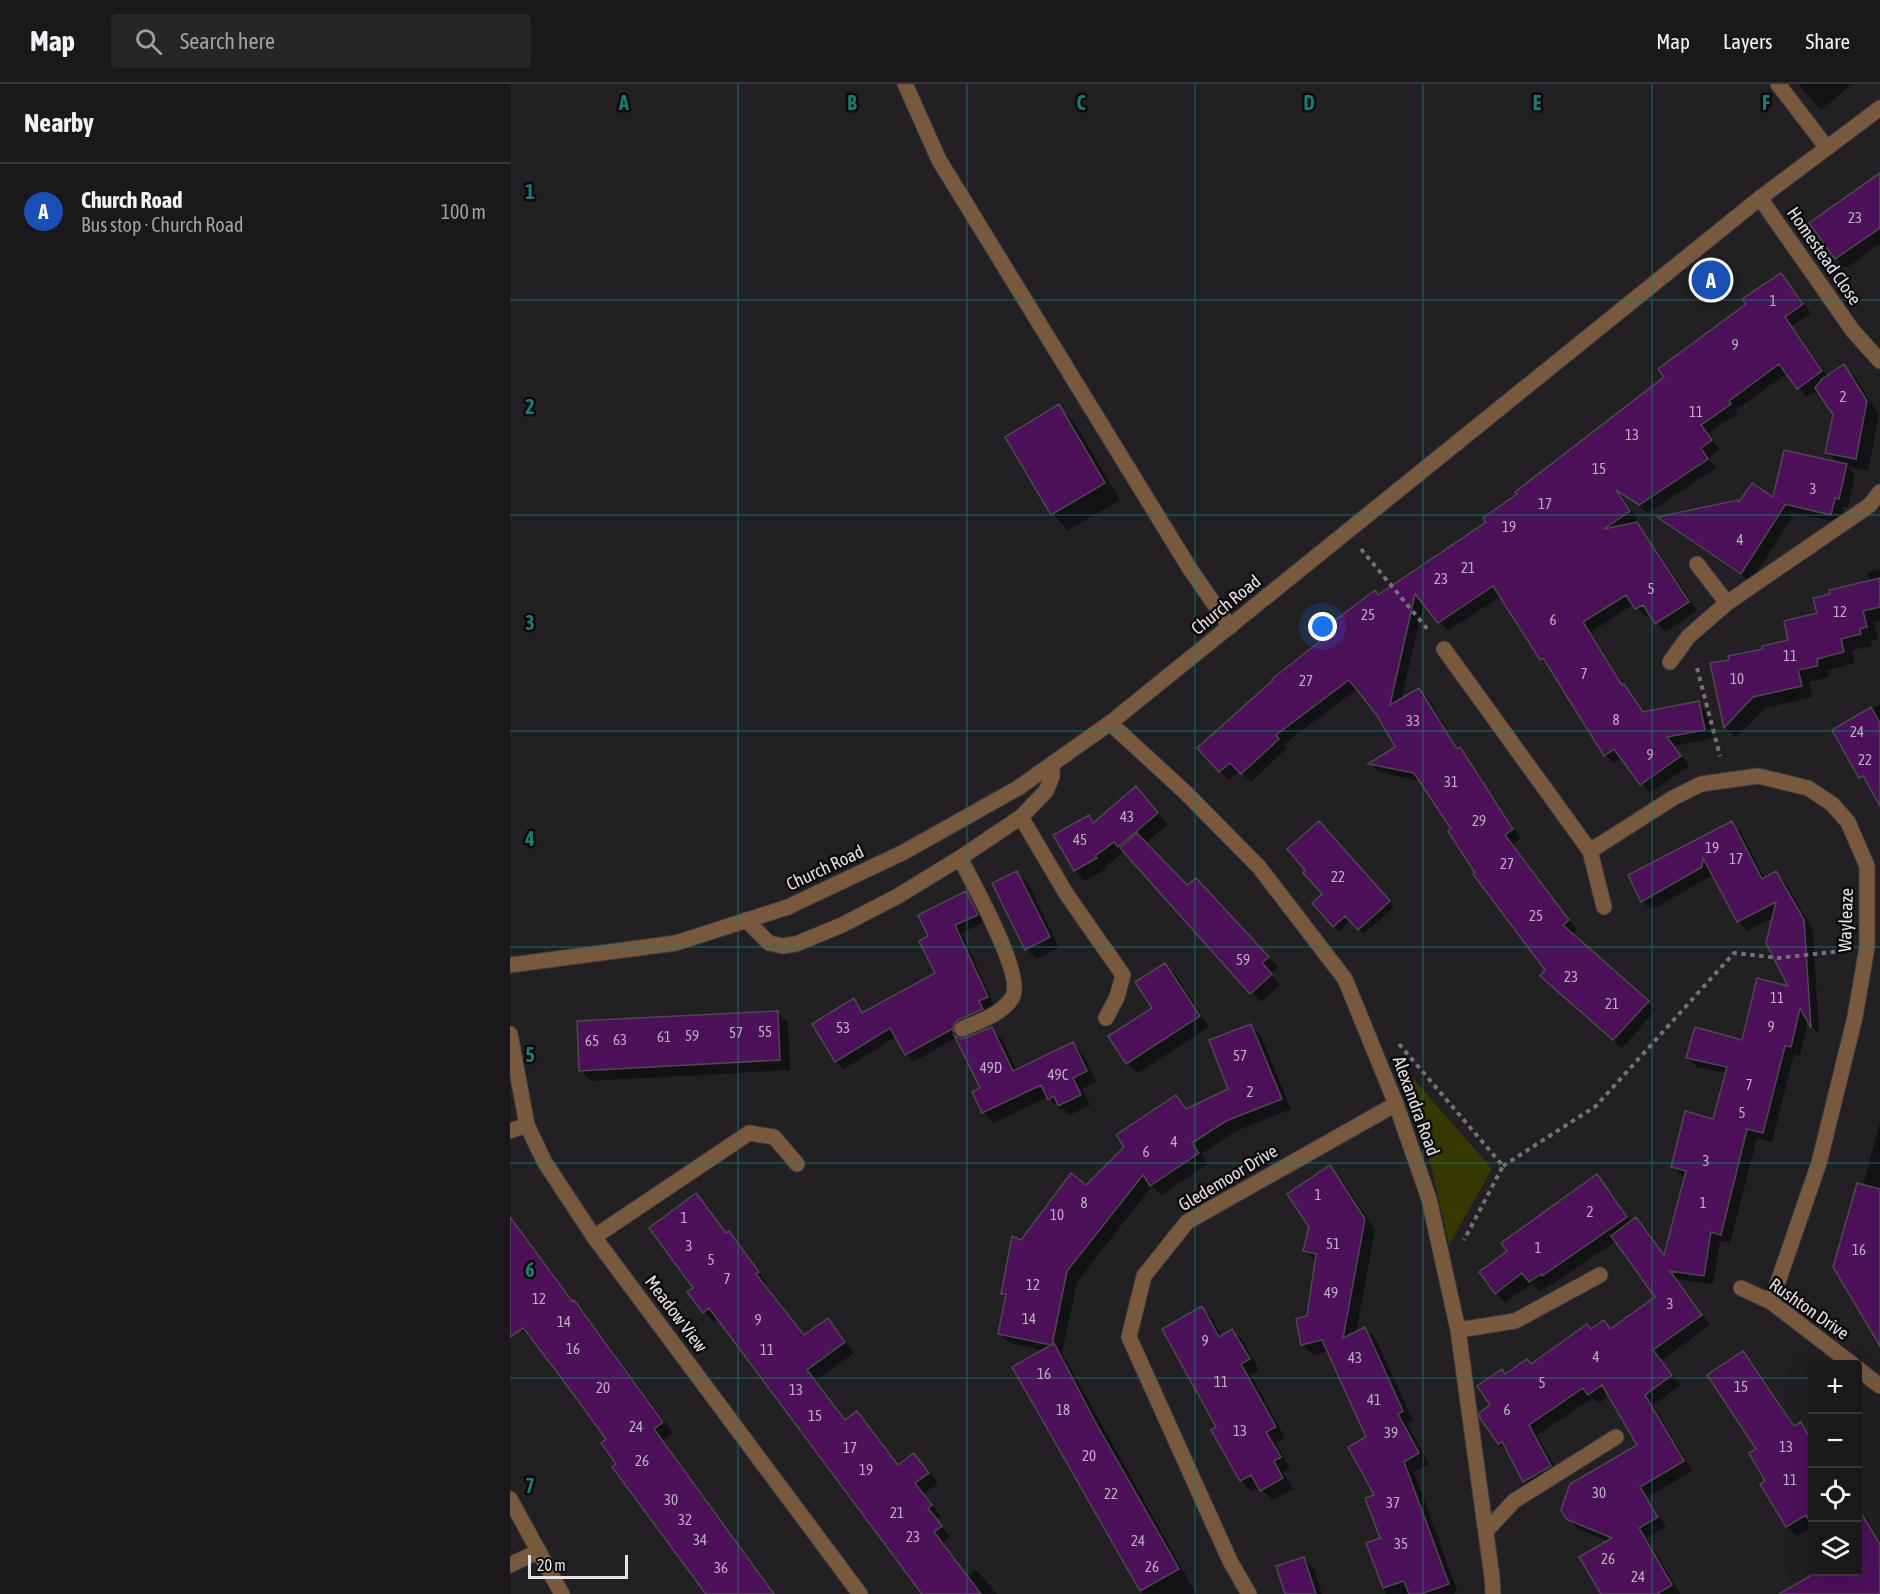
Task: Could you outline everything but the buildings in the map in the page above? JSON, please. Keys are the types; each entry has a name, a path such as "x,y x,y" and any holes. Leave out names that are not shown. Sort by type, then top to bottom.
{"street":[{"path":"905,84 939,160 1190,569 1230,627"},
{"path":"1778,84 1827,148"},
{"name":"Church Road","path":"510,965 676,943 788,907 904,852 1018,788 1110,723 1760,198 1880,108"},
{"name":"Homestead Close","path":"1760,198 1853,331 1880,361"},
{"path":"1671,662 1688,637 1727,603 1870,505 1880,492"},
{"path":"1697,564 1727,603"},
{"path":"1444,649 1590,851 1604,907"},
{"name":"Alexandra Road","path":"1110,723 1259,867 1344,979 1396,1104 1429,1199 1458,1330 1493,1594"},
{"path":"746,920 769,943 782,946 796,944 842,925 898,896 1021,817 1046,791 1052,777 1052,764"},
{"name":"Wayleaze","path":"1590,851 1674,798 1701,784 1758,776 1808,788 1832,804 1848,822 1867,866 1867,946 1855,1017 1820,1163 1771,1302"},
{"path":"1021,817 1067,895 1123,975 1117,997 1106,1018"},
{"path":"960,858 1000,940 1013,974 1015,987 1014,996 995,1014 962,1029"},
{"name":"Meadow View","path":"510,1034 527,1125 544,1161 594,1237 860,1594"},
{"name":"Gledemoor Drive","path":"1249,1594 1230,1561 1130,1337 1144,1276 1187,1222 1396,1104"},
{"path":"510,1131 527,1125"},
{"path":"594,1237 749,1133 774,1137 797,1164"},
{"path":"1458,1330 1515,1321 1600,1275"},
{"name":"Rushton Drive","path":"1741,1288 1771,1302 1846,1360"},
{"path":"1862,1373 1880,1386"},
{"path":"1486,1531 1514,1501 1616,1437"},
{"path":"510,1499 562,1594"},
{"path":"510,1565 538,1551"}],"path":[{"path":"1348,532 1444,649"},
{"path":"1688,637 1726,780"},
{"path":"1446,1276 1503,1166 1596,1106 1734,953 1778,958 1867,946"},
{"path":"1397,1041 1503,1166"}],"green space":[{"path":"1390,1052 1492,1169 1449,1245 1432,1169 1413,1109"}],"place":[{"name":"Church Road","path":"1711,280"}]}
